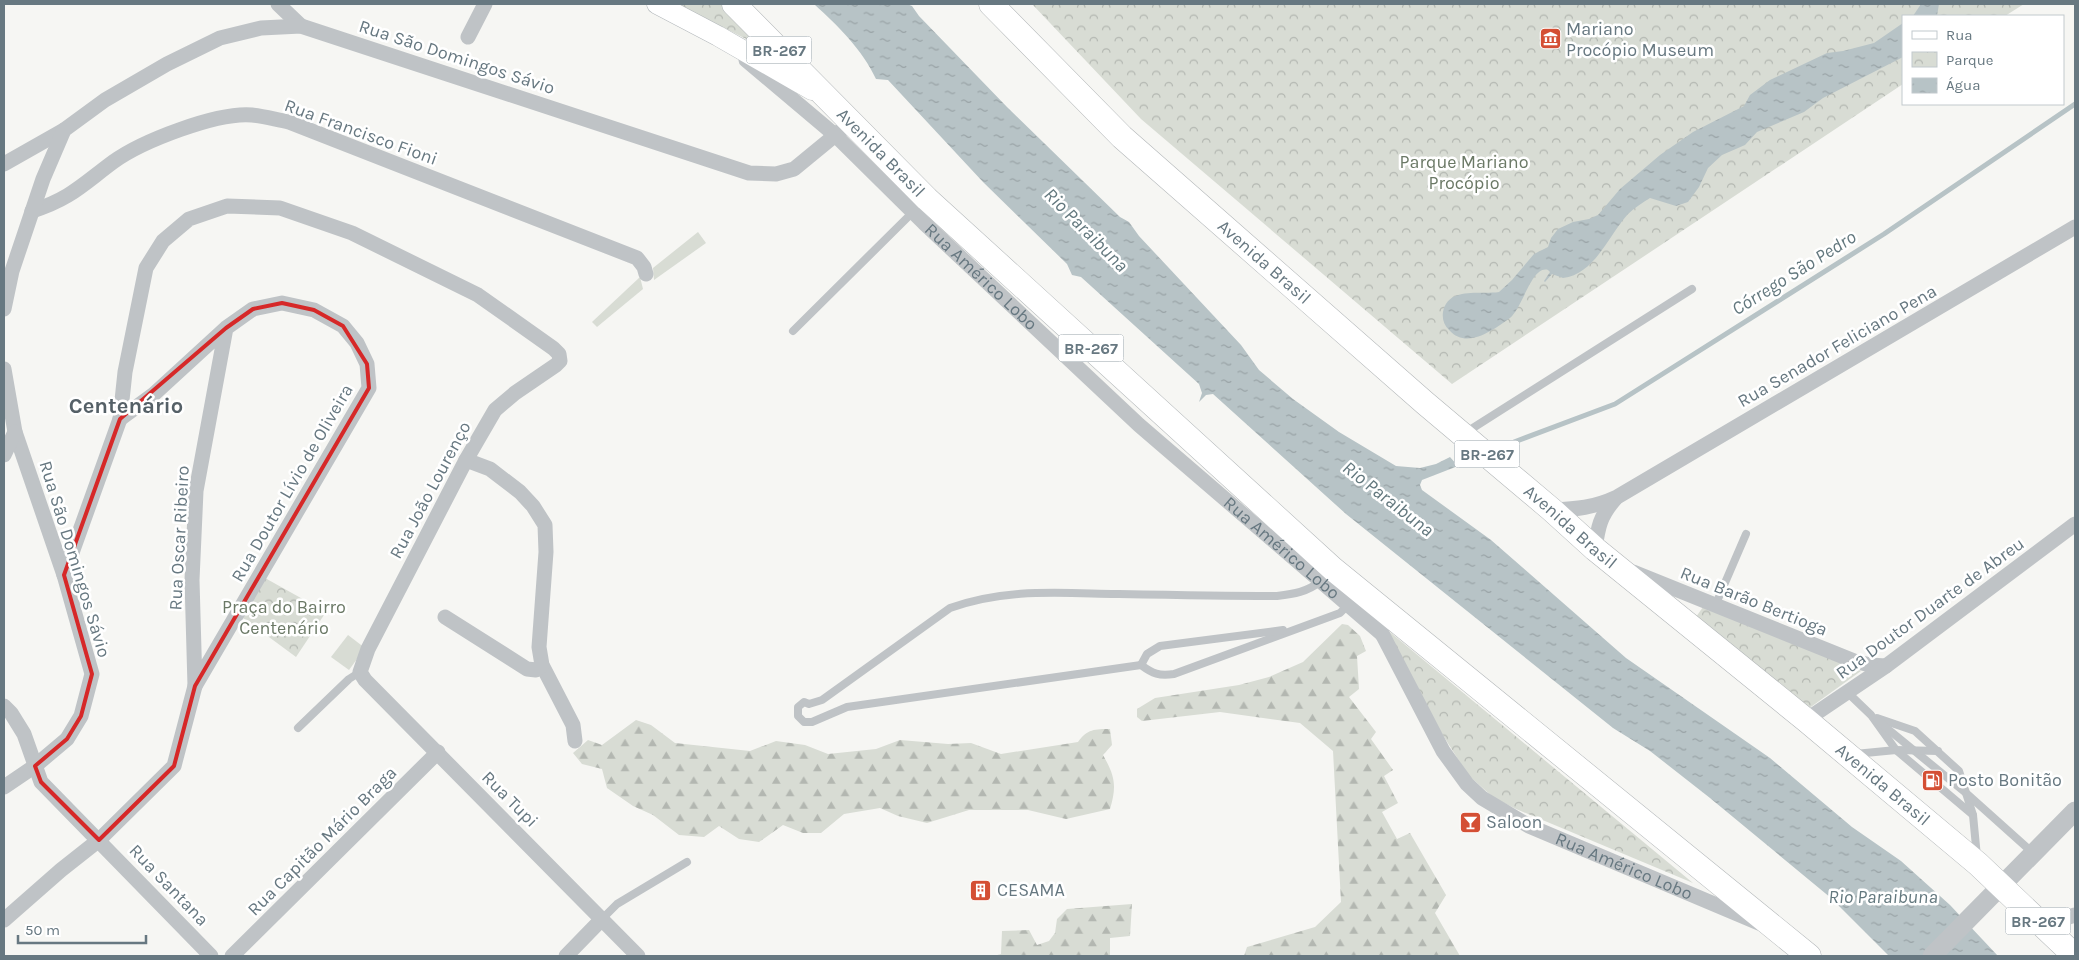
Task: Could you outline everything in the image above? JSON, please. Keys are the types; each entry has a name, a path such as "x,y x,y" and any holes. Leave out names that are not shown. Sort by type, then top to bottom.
{"highway":[{"name":"Avenida Brasil","path":"734,4 824,97 842,129 920,205 1327,575 1356,596 1809,956"},
{"name":"Avenida Brasil","path":"991,4 1122,137 1602,555 1806,720 1978,864 2075,956"}],"main road":[{"path":"657,4 718,36 824,97"}],"street":[{"path":"278,4 301,26"},
{"path":"468,37 485,4"},
{"name":"Rua São Domingos Sávio","path":"4,164 64,130 105,100 167,64 220,38 261,28 301,26 749,173 776,174 794,169 842,129"},
{"path":"718,36 842,129"},
{"name":"Rua Francisco Fioni","path":"32,211 56,204 73,194 115,161 147,144 209,119 251,115 289,122 637,258 641,261 646,274"},
{"path":"4,309 12,271 32,211 64,130"},
{"name":"Rua João Lourenço","path":"120,420 125,372 146,268 164,241 189,219 227,206 280,208 352,233 478,295 511,316 559,354 560,361 556,365 514,394 495,410 466,460 360,670"},
{"name":"Rua Senador Feliciano Pena","path":"1552,510 1582,509 1617,497 2075,227"},
{"name":"Rua Doutor Lívio de Oliveira","path":"195,686 369,388 367,364 357,343 343,326 314,310 282,303 253,310 226,328"},
{"path":"64,575 120,420 154,394 226,328"},
{"name":"Rua Oscar Ribeiro","path":"195,686 192,580 196,491 226,328"},
{"name":"Rua São Domingos Sávio","path":"4,369 15,432 64,575 92,674 81,716 67,739 35,766 4,787"},
{"path":"4,455 15,432"},
{"path":"466,460 490,469 520,492 533,506 545,525 546,552 538,647 542,665 573,725 575,741"},
{"name":"Rua Senador Feliciano Pena","path":"1602,555 1599,523 1604,511 1617,497"},
{"name":"Rua Doutor Duarte de Abreu","path":"1806,720 1886,666 2075,524"},
{"name":"Rua Barão Bertioga","path":"1602,555 1715,606 1854,661 1886,666"},
{"name":"Rua Américo Lobo","path":"1356,596 1382,634 1443,750 1467,784 1482,798 1529,826 1782,933"},
{"path":"445,617 528,669 536,670 542,665"},
{"name":"Rua Tupi","path":"360,670 365,680 638,956"},
{"path":"4,920 61,870 100,840 174,766 195,686"},
{"name":"Rua Santana","path":"4,706 11,713 24,734 41,782 100,840 211,956"},
{"name":"Rua Capitão Mário Braga","path":"232,956 438,752"},
{"path":"1932,956 2075,811"},
{"path":"2046,928 2059,920 2075,915"},
{"path":"566,956 602,919"}],"lane":[{"path":"792,331 920,205"},
{"path":"1463,434 1692,289"},
{"path":"1715,606 1746,534"},
{"path":"1327,575 1299,594 1277,596 1044,592 1003,594 974,599 950,608 934,618 822,700 809,704 804,702 798,707 798,716 804,722 812,722 847,706 1141,665 1152,674 1159,676 1174,674 1340,613 1356,596"},
{"path":"1141,665 1152,650 1167,645 1295,629"},
{"path":"298,728 360,670"},
{"path":"1847,692 1871,715 1966,793 2033,853"},
{"path":"1871,715 1896,750 1973,815"},
{"path":"1871,715 1915,731 1959,771 1973,815 1978,864"},
{"path":"1847,755 1896,750 1938,751"},
{"path":"602,919 617,904 687,862"}],"highlighted area":[{"path":"282,303 314,310 343,326 367,364 369,388 195,686 174,766 99,840 41,782 35,766 67,739 81,716 92,674 64,575 120,419 226,328 253,309"}],"green space":[{"path":"677,4 723,4 770,51"},
{"name":"Parque Mariano Procópio","path":"1032,4 2024,4 2007,15 1902,15 1902,85 1452,384 1141,119"},
{"path":"698,232 706,243 654,280 653,268"},
{"path":"640,277 643,289 597,327 592,322"},
{"name":"Praça do Bairro Centenário","path":"265,578 326,612 296,657 243,618"},
{"path":"1703,607 1861,671 1808,709 1696,617"},
{"path":"1342,624 1348,625 1360,636 1366,651 1357,656 1359,689 1349,697 1376,732 1371,739 1393,770 1384,776 1398,803 1382,812 1397,839 1410,833 1446,895 1435,913 1460,956 1244,956 1247,947 1315,927 1341,902 1333,751 1300,723 1220,712 1142,721 1137,717 1137,709 1155,698 1239,685 1269,677 1303,662"},
{"path":"1385,628 1693,883 1494,798 1468,775 1439,729"},
{"path":"348,635 365,648 349,670 331,657"},
{"path":"636,720 651,725 675,743 750,751 776,741 805,745 828,754 876,749 900,740 948,744 971,743 1001,754 1078,742 1088,732 1110,729 1112,745 1103,755 1114,781 1114,794 1110,809 1066,819 1028,810 969,810 927,823 898,816 880,808 844,814 821,833 803,833 783,825 759,842 739,839 719,826 704,837 679,835 653,815 633,806 607,788 602,769 582,764 573,753 588,740 602,745"},
{"path":"1132,904 1130,936 1110,938 1110,956 994,956 1001,954 1002,931 1029,930 1037,945 1049,941 1055,933 1057,919 1067,909"}],"water":[{"name":"Rio Paraibuna","path":"814,4 907,4 912,6 919,16 1007,107 1120,217 1129,222 1139,236 1241,345 1259,370 1293,399 1339,432 1396,466 1420,468 1436,464 1450,457 1458,466 1422,480 1420,485 1422,490 1491,540 1626,658 1770,758 1852,827 1901,861 1950,905 1998,956 1889,956 1831,898 1710,798 1650,751 1613,728 1346,514 1213,394 1206,395 1199,402 1202,393 1199,384 1081,277 1072,275 1067,264 983,182 888,80 876,79 857,48"},
{"path":"1921,4 1939,4 1937,15 1914,15"},
{"path":"1902,24 1902,58 1823,98 1804,112 1757,132 1745,145 1722,155 1708,168 1699,187 1688,202 1676,206 1650,198 1628,214 1600,253 1584,269 1574,275 1563,278 1552,274 1545,282 1550,272 1548,270 1542,270 1537,274 1515,313 1496,328 1480,336 1464,338 1456,336 1446,326 1443,312 1451,298 1466,293 1499,292 1534,254 1548,247 1551,238 1558,229 1573,222 1598,215 1620,189 1660,155 1693,132 1744,106 1750,95 1770,80 1827,53 1874,43"}],"waterway":[{"name":"Córrego São Pedro","path":"1514,442 1615,404 1884,234 2075,104"}],"place":[{"name":"Mariano Procópio Museum","path":"1550,39"},
{"name":"Posto Bonitão","path":"1932,780"},
{"name":"Saloon","path":"1470,822"},
{"name":"CESAMA","path":"981,890"}],"district":[{"name":"Centenário","path":"126,406"}]}
